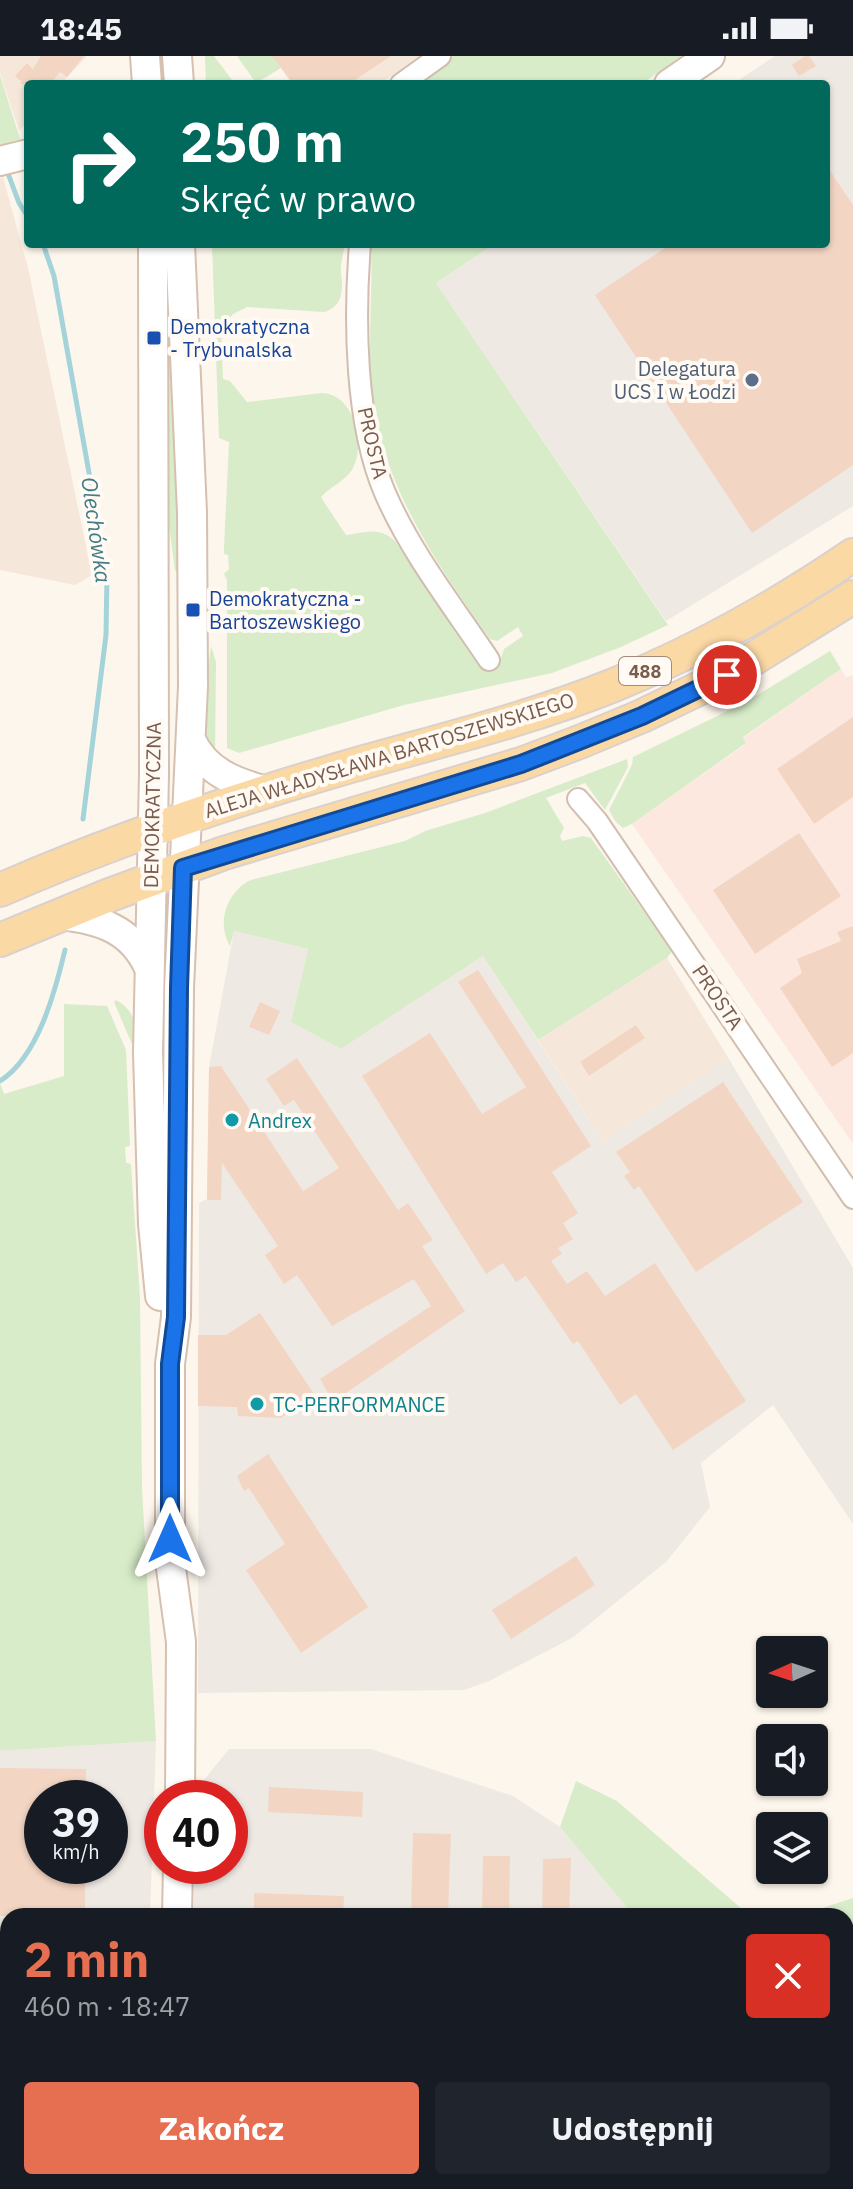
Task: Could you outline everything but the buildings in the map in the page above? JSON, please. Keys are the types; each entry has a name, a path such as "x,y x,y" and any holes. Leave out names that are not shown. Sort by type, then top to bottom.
{"main road":[{"name":"ALEJA WŁADYSŁAWA BARTOSZEWSKIEGO","path":"0,890 186,816 518,720 614,685 730,630 853,555"},
{"name":"488","path":"0,940 183,868 521,764 582,741 715,681 853,597"}],"street":[{"path":"145,56 147,80"},
{"path":"177,56 179,80"},
{"path":"407,80 440,56"},
{"path":"675,80 710,56"},
{"name":"DEMOKRATYCZNA","path":"153,248 155,551 148,1052 153,1224 170,1364 170,1561 182,1664 180,1780"},
{"name":"DEMOKRATYCZNA","path":"170,1364 176,1317 179,988 191,740 192,512 180,248"},
{"name":"PROSTA","path":"360,248 357,282 361,373 366,431 374,461 399,521 489,660"},
{"path":"191,740 202,758 220,774 266,791"},
{"name":"PROSTA","path":"578,799 597,821 853,1198"},
{"path":"60,915 93,920 121,931 137,947 148,966"},
{"path":"177,1908 178,1884"}],"shaded area":[{"path":"0,56 87,56 65,80 24,80 24,125 19,131 0,73"},
{"path":"273,56 419,56 386,80 289,80"},
{"path":"775,56 853,56 853,506 666,621 436,283 488,248 830,248 830,80 739,80"},
{"path":"3,177 28,268 92,575 75,585 0,570 0,178"},
{"path":"841,669 846,677 853,675 853,1144 632,824 746,744 743,738"},
{"path":"234,931 308,949 291,1022 341,1049 483,956 603,1141 729,1059 853,1268 853,1524 773,1405 701,1463 710,1507 667,1561 572,1638 489,1681 464,1690 198,1693 199,1203 207,1199 209,1067"},
{"path":"667,958 729,1059 603,1141 538,1040"},
{"path":"156,1741 155,1780 144,1780 144,1884 151,1884 150,1908 0,1908 0,1751"},
{"path":"229,1749 371,1749 513,1796 560,1827 627,1908 194,1908 194,1884 248,1884 248,1780 204,1780"}],"green space":[{"path":"205,56 214,56 232,80 206,80"},
{"path":"237,56 273,56 281,68 261,80 254,80"},
{"path":"453,56 683,56 647,80 420,80"},
{"path":"0,75 20,139 0,145"},
{"path":"212,248 344,248 341,296 331,309 324,312 247,307 233,314 221,329 223,379 230,381 247,402 322,393 333,395 342,402 354,422 357,458 348,475 321,497 346,535 377,532 395,541 482,669 501,658 504,649 523,636 518,627 497,641 490,639 430,549 397,485 385,451 371,380 371,248 488,248 436,283 668,625 552,673 404,705 239,753 227,748 227,580 224,574 229,569 224,548 229,442 219,438"},
{"path":"164,283 171,283 181,571 175,571 165,494"},
{"path":"211,646 216,662 215,755 203,742 203,707"},
{"path":"830,651 841,669 743,737 746,743 632,824 623,828 616,822 609,810 633,757 746,702"},
{"path":"627,759 628,767 605,810 585,783 546,798 564,828 560,836 562,841 583,836 591,838 672,951 667,958 538,1040 483,956 341,1049 291,1022 308,949 234,931 230,946 224,928 226,908 236,892 251,880 405,841 425,831 488,812"},
{"path":"116,1000 127,1008 138,1033 139,1064 134,1108 134,1049 114,1002"},
{"path":"64,1004 107,1006 126,1050 130,1146 125,1147 126,1163 131,1164 140,1298 142,1488 156,1741 0,1751 0,1083 4,1094 64,1076"},
{"path":"576,1781 617,1801 741,1908 627,1908 560,1827"},
{"path":"853,1898 853,1908 822,1908"}],"waterway":[{"name":"Olechówka","path":"6,168 24,211"},
{"name":"Olechówka","path":"44,248 54,276 107,574 106,635 83,819"},
{"name":"Olechówka","path":"0,1081 25,1056 35,1040 50,1004 65,950"}],"place":[{"name":"Demokratyczna - Trybunalska","path":"154,338"},
{"name":"Delegatura UCS I w Łodzi","path":"752,380"},
{"name":"Demokratyczna - Bartoszewskiego","path":"193,610"},
{"name":"Andrex","path":"232,1120"},
{"name":"TC-PERFORMANCE","path":"257,1404"}],"route":[{"path":"170,1539 170,1364 176,1317 183,868 521,764 642,716 727,675"}]}
